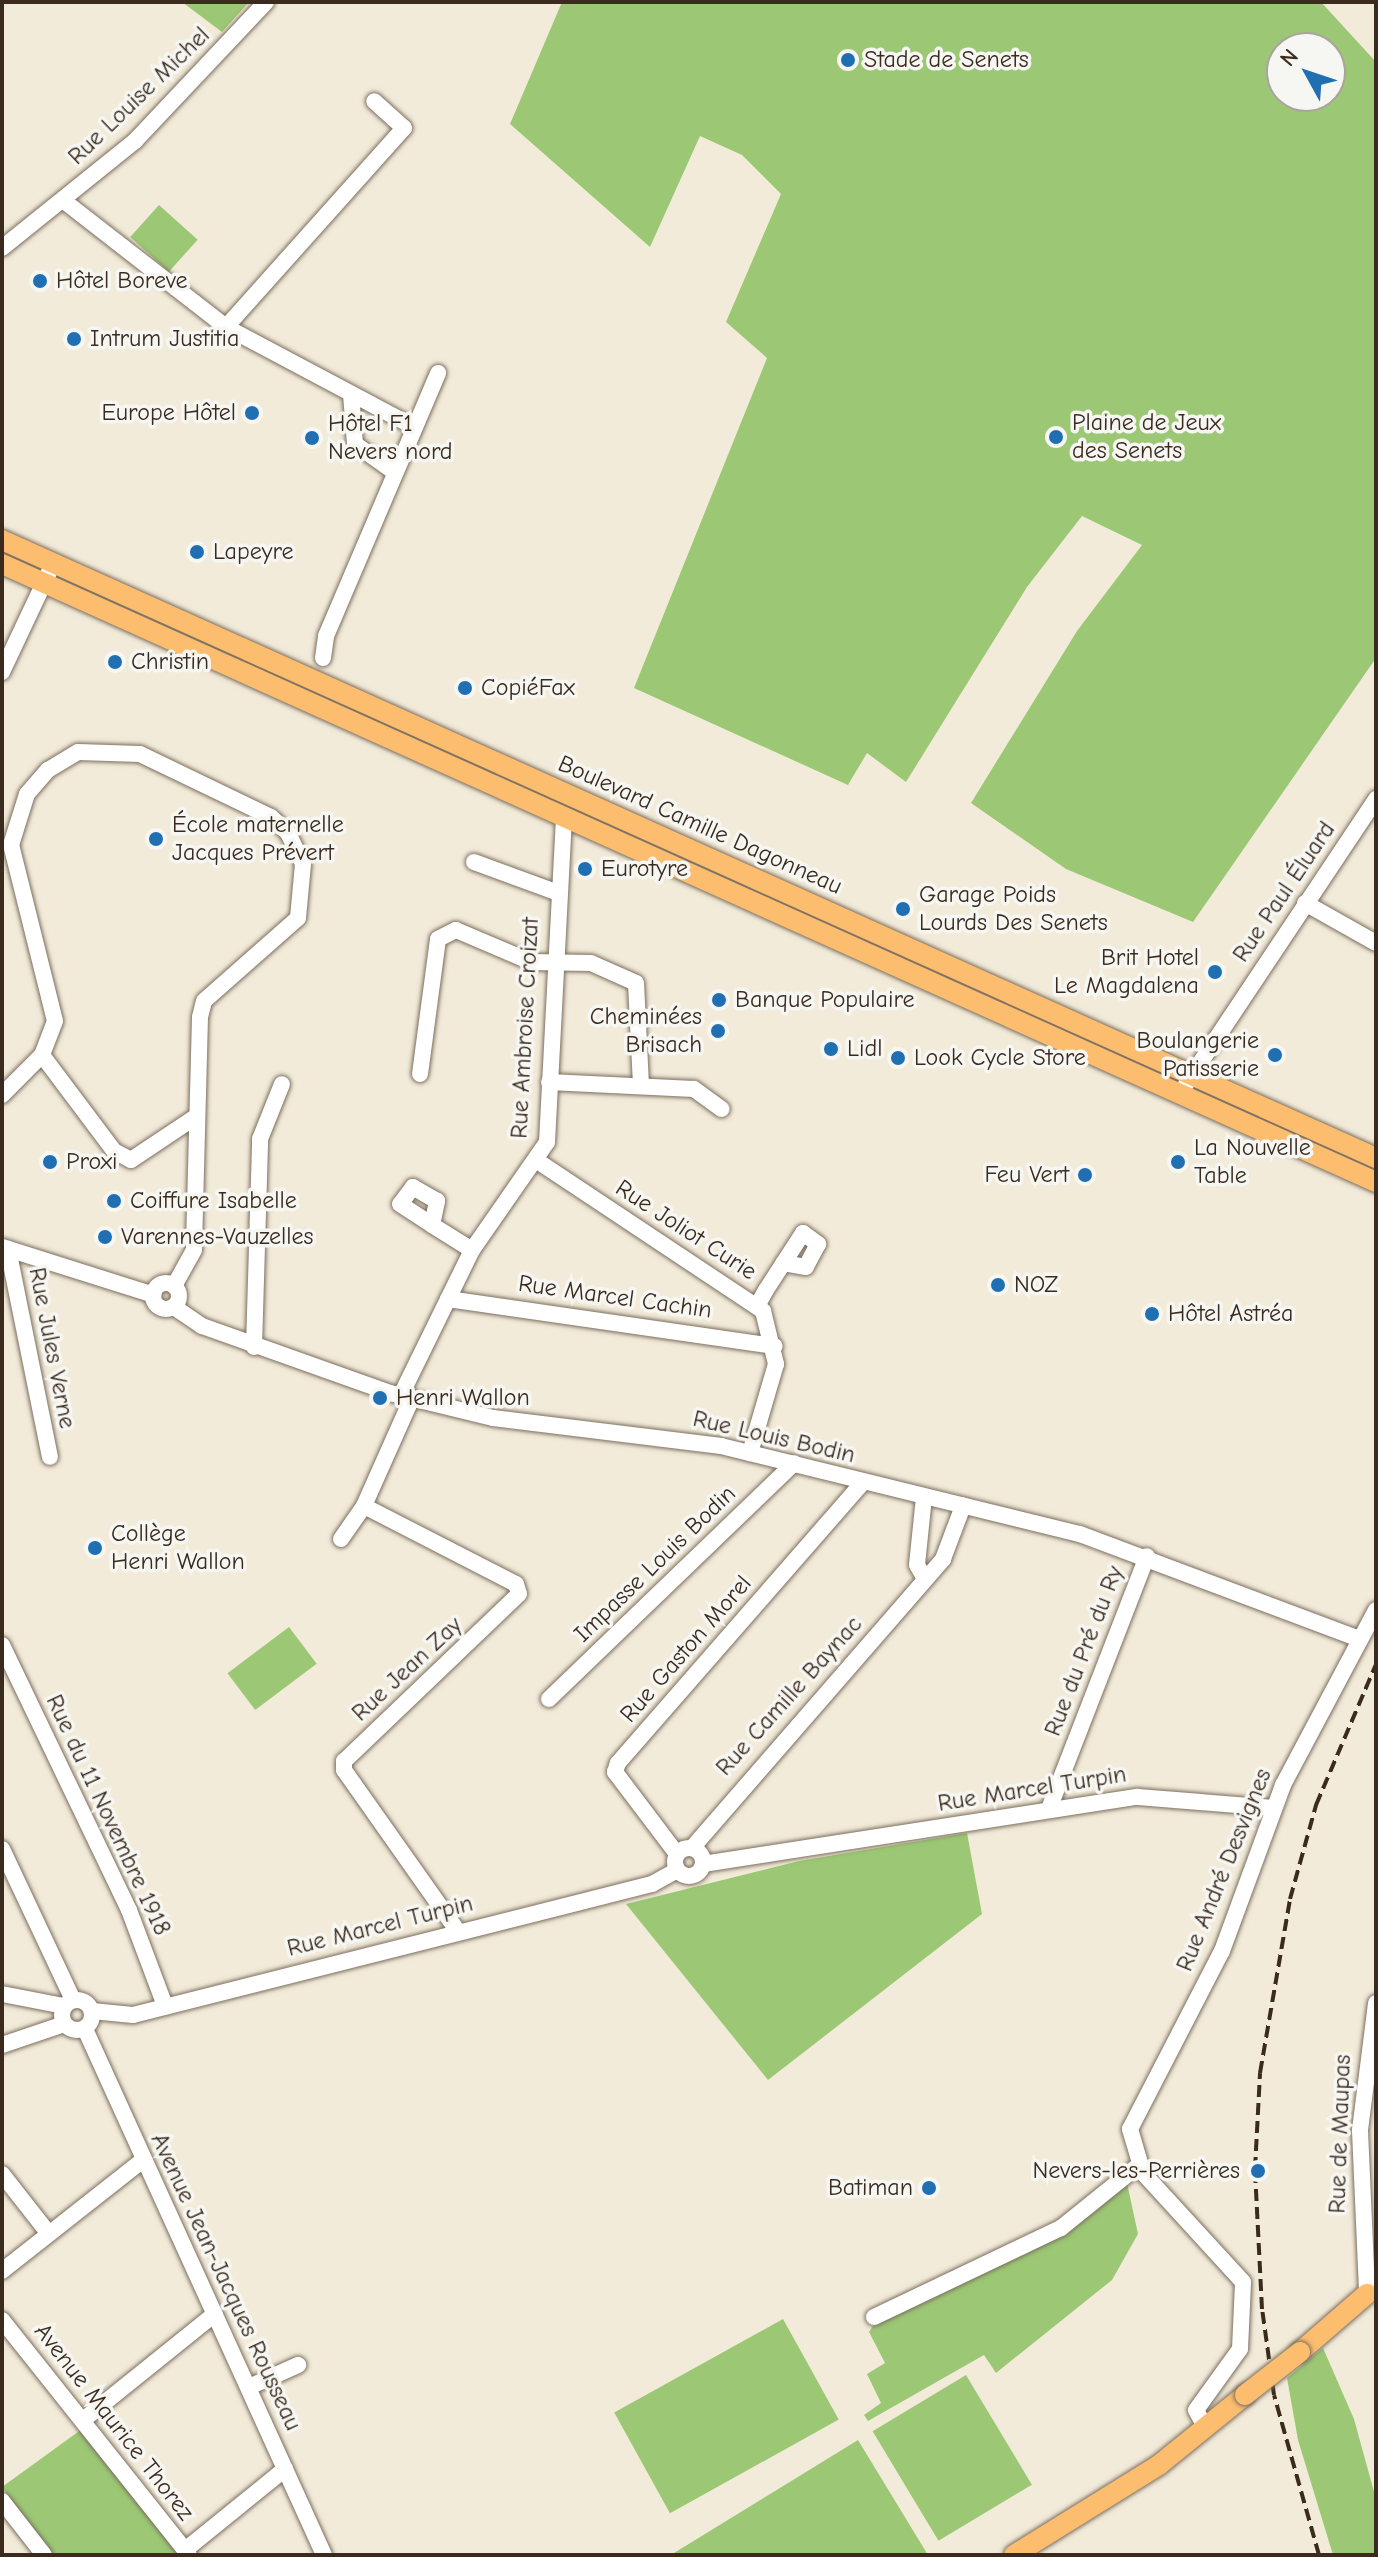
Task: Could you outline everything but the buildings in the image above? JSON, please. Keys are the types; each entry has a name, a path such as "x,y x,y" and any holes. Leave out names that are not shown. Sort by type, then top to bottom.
{"main road":[{"name":"Boulevard Camille Dagonneau","path":"2,540 1376,1158"},
{"name":"Boulevard Camille Dagonneau","path":"2,564 1376,1182"},
{"path":"1014,2555 1110,2498 1348,2314 1371,2289"}],"street":[{"name":"Rue Louise Michel","path":"2,248 135,141 266,2"},
{"path":"226,327 404,128 374,101"},
{"path":"64,201 226,327 412,426"},
{"path":"323,658 393,471 438,373"},
{"path":"351,394 355,444 393,471"},
{"path":"2,672 52,563"},
{"path":"2,1095 42,1055 55,1003 11,845 17,817 48,770 78,752 140,754 271,817 303,864 298,918 204,1001 194,1250 174,1286 174,1307"},
{"name":"Rue Paul Éluard","path":"1182,1093 1191,1074 1376,799"},
{"name":"Rue Ambroise Croizat","path":"406,1396 472,1250 513,1186 539,1162 547,1142 556,892 564,816"},
{"path":"474,862 556,892"},
{"path":"1305,903 1376,943"},
{"path":"420,1074 438,939 456,930 531,962 591,963 636,983 641,1086"},
{"path":"42,1055 114,1151 131,1160 197,1116"},
{"path":"549,1082 694,1089 722,1109"},
{"path":"254,1347 260,1139 282,1084"},
{"name":"Rue Joliot Curie","path":"539,1162 757,1306 775,1346"},
{"path":"432,1225 472,1250"},
{"path":"5,1248 154,1295 160,1285 174,1286"},
{"name":"Rue Jules Verne","path":"5,1248 50,1457"},
{"path":"757,1306 783,1263"},
{"name":"Rue Louis Bodin","path":"154,1295 158,1306 174,1307 254,1347 406,1396 493,1418 750,1453 963,1506 1147,1556 1360,1639"},
{"name":"Rue Marcel Cachin","path":"448,1299 775,1346"},
{"path":"750,1453 775,1346"},
{"path":"341,1539 364,1506 406,1396"},
{"name":"Impasse Louis Bodin","path":"549,1699 794,1463"},
{"name":"Rue Gaston Morel","path":"682,1857 615,1772 618,1763 863,1482"},
{"path":"924,1497 917,1565 925,1579"},
{"name":"Rue Jean Zay","path":"364,1506 516,1584 519,1594 344,1761 457,1930"},
{"name":"Rue Camille Baynac","path":"682,1857 943,1559 963,1506"},
{"name":"Rue du Pré du Ry","path":"1049,1809 1147,1556"},
{"name":"Rue André Desvignes","path":"1139,2165 1131,2143 1135,2114 1222,1951 1274,1808 1376,1610"},
{"name":"Rue du 11 Novembre 1918","path":"2,1645 129,1910 165,2006"},
{"name":"Rue Marcel Turpin","path":"92,2011 133,2015 457,1930 652,1884 682,1857 692,1876 703,1864 1049,1809 1168,1796 1274,1808"},
{"path":"2,1849 69,2003 64,2024"},
{"path":"682,1857 703,1864"},
{"path":"2,1994 69,2003 92,2011 85,2029 64,2024 2,2045"},
{"name":"Rue de Maupas","path":"1371,2289 1360,2130 1376,2003"},
{"name":"Avenue Jean-Jacques Rousseau","path":"85,2029 324,2555"},
{"path":"2,2271 143,2160"},
{"path":"874,2317 1061,2228 1139,2165 1243,2282 1240,2349 1197,2404 1205,2427"},
{"path":"2,2174 49,2234"},
{"path":"83,2420 215,2314"},
{"name":"Avenue Maurice Thorez","path":"2,2320 187,2552"},
{"path":"249,2387 298,2365"},
{"path":"187,2552 285,2469"},
{"path":"2,2501 44,2555"}],"green space":[{"path":"182,2 249,2 222,32"},
{"name":"Plaine de Jeux des Senets","path":"562,2 1321,2 1376,62 1376,658 1193,922 1066,869 971,803 1077,631 1142,545 1082,516 1027,587 906,782 867,753 848,785 634,688 767,358 726,322 781,194 742,155 700,136 650,247 510,124"},
{"path":"159,205 198,240 169,272 130,237"},
{"path":"289,1627 317,1664 255,1710 228,1673"},
{"path":"967,1833 982,1914 768,2080 626,1904 799,1861"},
{"path":"1127,2183 1138,2234 1112,2280 996,2373 984,2355 868,2421 864,2415 881,2403 867,2374 885,2363 869,2332 874,2324"},
{"path":"783,2319 839,2420 670,2513 614,2413"},
{"path":"1323,2348 1354,2419 1376,2499 1376,2555 1333,2555 1298,2440 1287,2378"},
{"path":"966,2375 1032,2485 938,2541 873,2431"},
{"path":"82,2429 181,2555 51,2555 2,2487"},
{"path":"858,2440 928,2555 675,2555 674,2553"}],"railway":[{"path":"1319,2555 1274,2395 1262,2309 1255,2169 1260,2073 1290,1899 1316,1805 1376,1664"}],"place":[{"name":"Stade de Senets","path":"848,60"},
{"name":"Hôtel Boreve","path":"40,281"},
{"name":"Intrum Justitia","path":"74,339"},
{"name":"Europe Hôtel","path":"252,413"},
{"name":"Plaine de Jeux des Senets","path":"1056,437"},
{"name":"Hôtel F1 Nevers nord","path":"312,438"},
{"name":"Lapeyre","path":"197,552"},
{"name":"Christin","path":"115,662"},
{"name":"CopiéFax","path":"465,688"},
{"name":"École maternelle Jacques Prévert","path":"156,839"},
{"name":"Eurotyre","path":"585,869"},
{"name":"Garage Poids Lourds Des Senets","path":"903,909"},
{"name":"Brit Hotel Le Magdalena","path":"1215,972"},
{"name":"Banque Populaire","path":"719,1000"},
{"name":"Cheminées Brisach","path":"718,1031"},
{"name":"Lidl","path":"831,1049"},
{"name":"Boulangerie Patisserie","path":"1275,1055"},
{"name":"Look Cycle Store","path":"898,1058"},
{"name":"Proxi","path":"50,1162"},
{"name":"La Nouvelle Table","path":"1178,1162"},
{"name":"Feu Vert","path":"1085,1175"},
{"name":"Coiffure Isabelle","path":"114,1201"},
{"name":"Varennes-Vauzelles","path":"105,1237"},
{"name":"NOZ","path":"998,1285"},
{"name":"Hôtel Astréa","path":"1152,1314"},
{"name":"Henri Wallon","path":"380,1398"},
{"name":"Collège Henri Wallon","path":"95,1548"},
{"name":"Nevers-les-Perrières","path":"1258,2171"},
{"name":"Batiman","path":"929,2188"}]}
